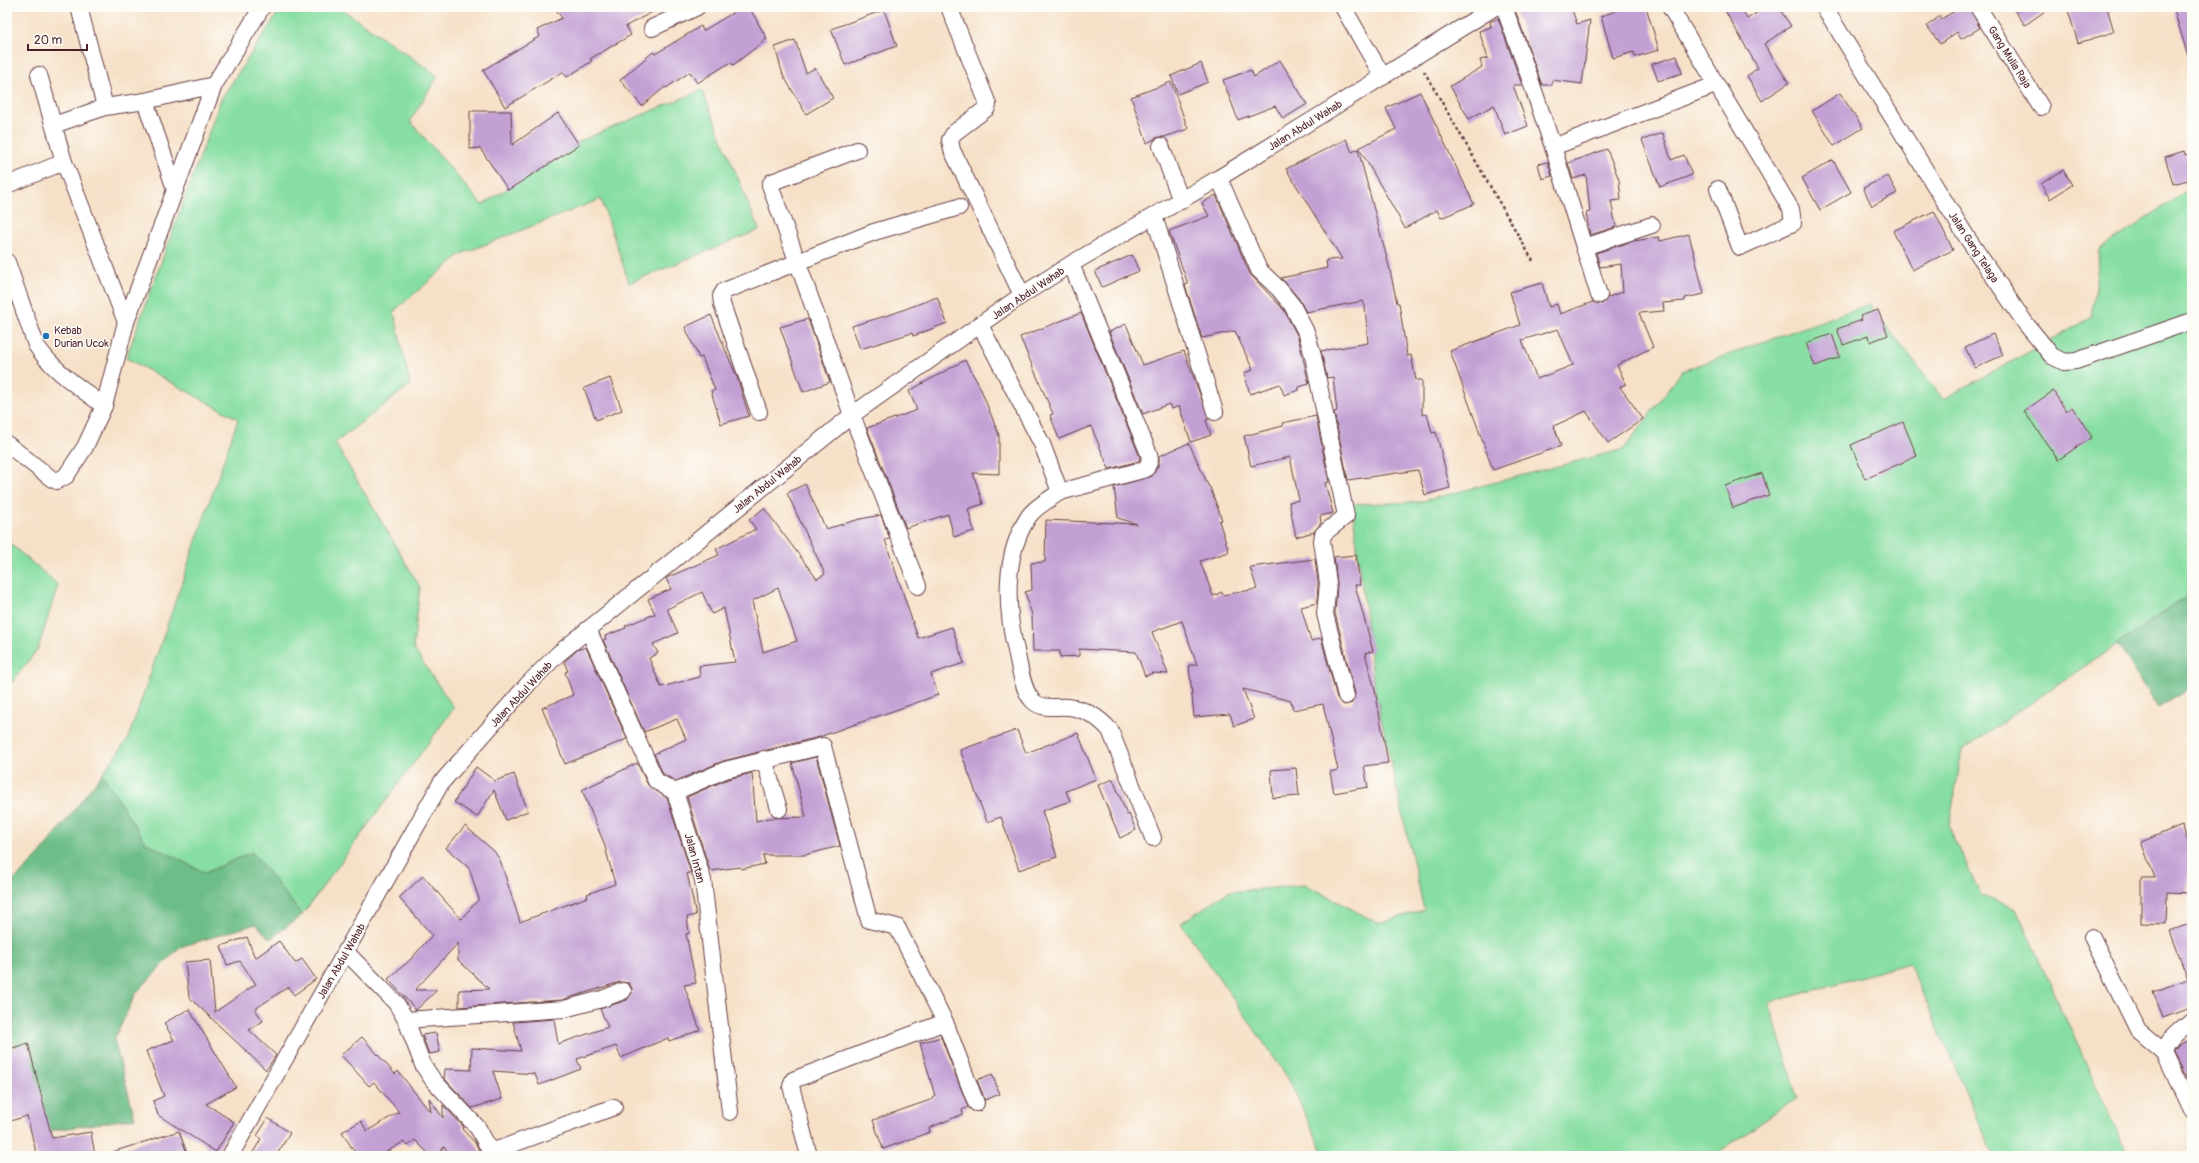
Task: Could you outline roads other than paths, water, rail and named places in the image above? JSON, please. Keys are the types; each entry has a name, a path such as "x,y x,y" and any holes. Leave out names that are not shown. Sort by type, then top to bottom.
{"street":[{"path":"79,7 105,107"},
{"path":"7,444 52,479 62,479 85,447 104,406 126,322 214,85 262,7"},
{"path":"652,28 697,7"},
{"path":"949,7 988,104 987,108 954,133 950,140 952,150 1022,295"},
{"path":"1343,7 1383,77"},
{"name":"Jalan Abdul Wahab","path":"230,1156 441,783 528,684 558,654 626,600 757,490 852,415 1022,295 1071,264 1219,178 1495,7"},
{"path":"1504,7 1553,147 1599,295"},
{"path":"1670,7 1715,85 1791,209 1793,223 1740,247 1718,189"},
{"name":"Jalan Gang Telaga","path":"1824,7 1968,239 2026,324 2052,356 2064,362 2076,361 2192,321"},
{"name":"Gang Mulia Raja","path":"1978,7 2041,107"},
{"path":"39,75 64,162 126,322"},
{"path":"54,125 105,107 145,101 214,85"},
{"path":"1553,147 1715,85"},
{"path":"145,101 175,189"},
{"path":"1161,146 1181,201"},
{"path":"857,150 772,182 771,190 799,262 852,415 918,586"},
{"path":"7,185 64,162"},
{"path":"1219,178 1259,270 1279,289 1292,305 1307,334 1313,356 1346,516 1323,534 1322,541 1328,583 1325,614 1346,696"},
{"path":"759,412 722,296 724,291 874,232 959,207"},
{"path":"1154,216 1214,412"},
{"path":"1584,247 1652,225"},
{"path":"7,262 36,344 43,355 54,369 104,406"},
{"path":"1071,264 1150,454 1150,460 1146,469 1060,492 1030,515 1022,528 1010,565 1009,584 1011,626 1021,672 1033,701 1042,706 1082,710 1097,716 1110,730 1153,838"},
{"path":"980,325 1042,444 1060,492"},
{"path":"588,629 656,781 675,792 725,770 764,759 823,746 869,920 897,927 944,1022 976,1103"},
{"path":"764,759 779,809"},
{"name":"Jalan Intan","path":"675,792 702,880 730,1112"},
{"path":"2092,937 2138,1030 2164,1052 2192,1112"},
{"path":"346,952 396,1003 406,1020 423,1065 433,1080 478,1128 492,1154 614,1107"},
{"path":"406,1020 564,1009 602,999 623,991"},
{"path":"2164,1052 2166,1046 2172,1038 2192,1020"},
{"path":"809,1156 791,1086 793,1080 944,1022"}],"place":[{"name":"Kebab Durian Ucok","path":"46,336"}]}
